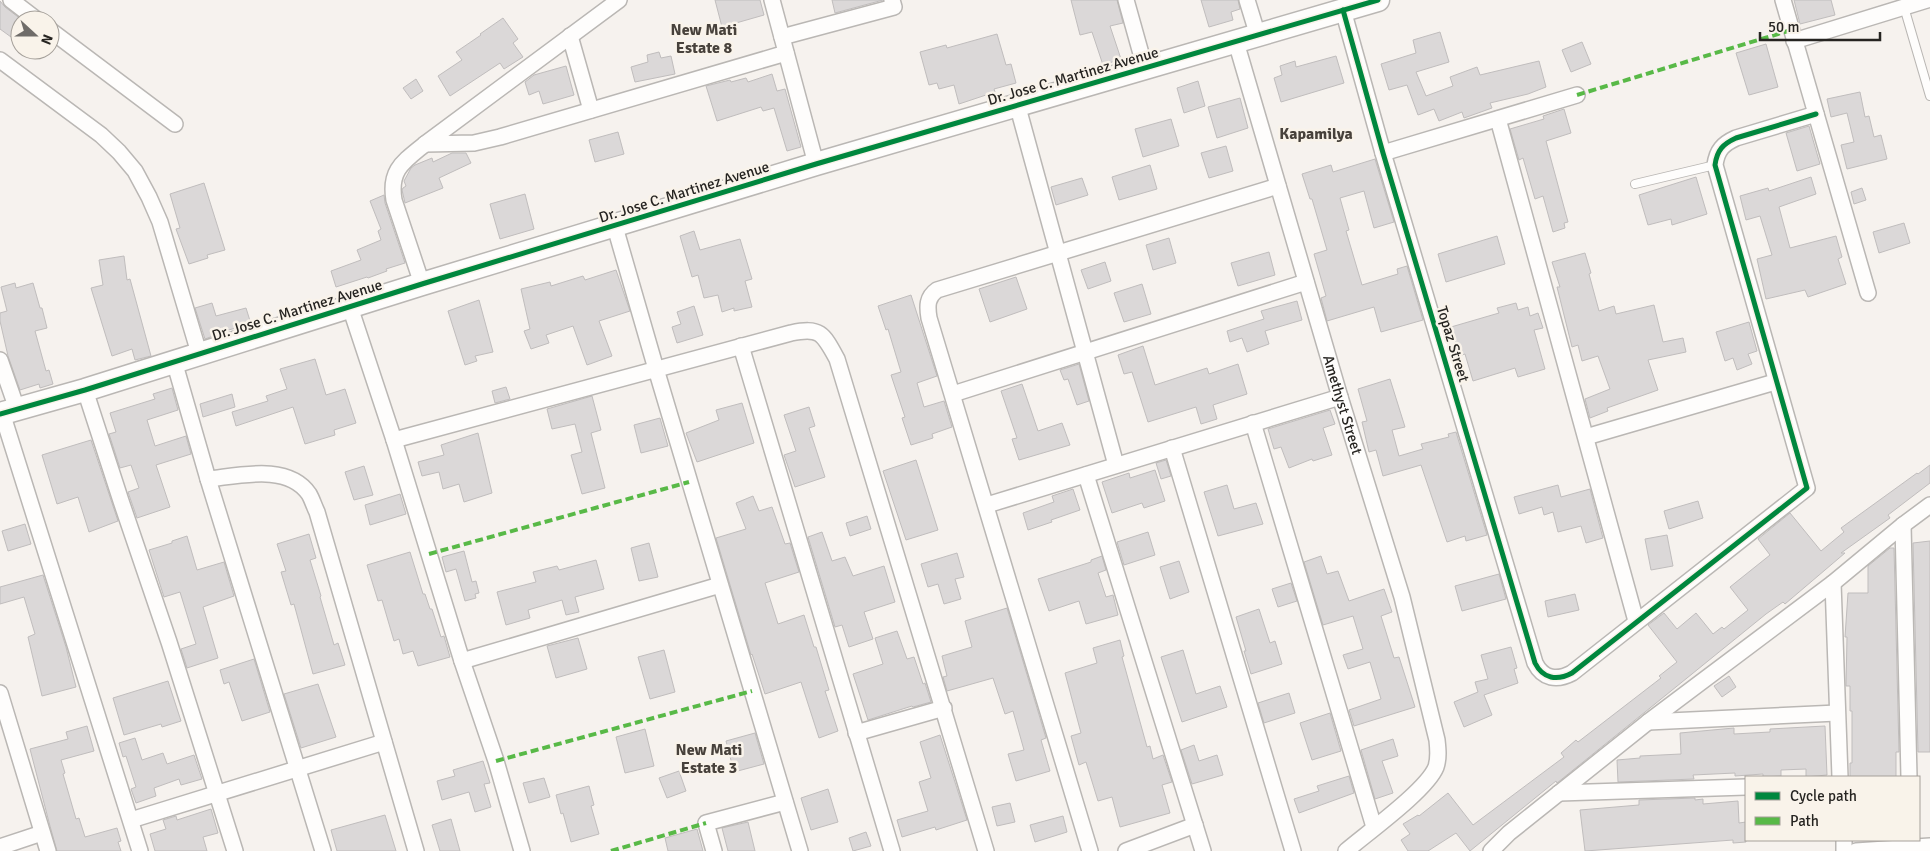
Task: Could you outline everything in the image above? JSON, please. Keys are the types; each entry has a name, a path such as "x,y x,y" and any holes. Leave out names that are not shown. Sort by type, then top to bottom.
{"street":[{"path":"422,284 394,200 392,188 394,176 401,164 618,0"},
{"path":"772,0 816,164"},
{"path":"782,37 894,7 892,0"},
{"path":"1126,0 1145,68"},
{"path":"1247,0 1258,36"},
{"name":"Dr. Jose C. Martinez Avenue","path":"6,412 85,390 422,284 615,227 816,164 1378,0"},
{"path":"1783,0 1868,293"},
{"path":"1794,41 1903,3 1927,0"},
{"path":"17,1 26,10"},
{"name":"Topaz Street","path":"1343,10 1535,663 1544,675 1565,677 1636,621"},
{"path":"570,36 591,110"},
{"path":"60,38 175,124"},
{"name":"Amethyst Street","path":"1236,42 1340,397 1402,597 1438,740 1439,753 1436,767 1429,778 1418,790 1374,827"},
{"path":"425,144 474,143 500,137 786,53"},
{"path":"0,60 101,135 135,171 149,196 160,222 199,353"},
{"path":"1384,153 1576,95"},
{"path":"1017,104 1116,465"},
{"path":"1498,119 1636,621 1807,488 1775,382 1715,164 1719,150 1725,143 1816,114"},
{"path":"1090,851 927,308 932,294 936,290 1278,186"},
{"path":"615,227 800,851"},
{"path":"953,394 1306,282"},
{"path":"350,307 394,440 462,661 496,761 522,851"},
{"path":"394,440 741,346 807,330 820,333 829,343 837,359 986,851"},
{"path":"741,346 892,851"},
{"path":"0,360 6,412 140,851"},
{"path":"174,361 208,479 323,851"},
{"path":"1586,437 1775,382"},
{"path":"85,390 120,501 169,642 235,851"},
{"path":"987,505 1340,397"},
{"path":"1253,423 1374,827 1346,851"},
{"path":"1172,448 1293,851"},
{"path":"208,479 266,474 284,476 299,483 309,494 317,512 416,851"},
{"path":"1086,475 1203,851"},
{"path":"1491,851 1509,832 1648,722 1833,583 1930,504"},
{"path":"1902,525 1910,776"},
{"path":"1833,583 1840,776"},
{"path":"462,661 720,585"},
{"path":"0,693 48,851"},
{"path":"856,732 944,708"},
{"path":"1648,722 1837,713"},
{"path":"131,820 384,742"},
{"path":"1559,793 1745,787"},
{"path":"714,851 706,823 785,802"},
{"path":"1126,851 1195,825"},
{"path":"0,847 42,833"},
{"path":"1856,851 1911,844 1930,846"}],"lane":[{"path":"1903,3 1930,96"},
{"path":"1635,184 1715,164"}],"building":[{"path":"715,0 760,0 764,15 722,27"},
{"path":"832,0 883,0 835,13"},
{"path":"1071,0 1117,0 1123,23 1110,26 1121,59 1103,65 1092,32 1080,35"},
{"path":"1201,0 1238,0 1240,9 1231,12 1233,20 1209,27"},
{"path":"1794,0 1831,0 1835,15 1800,24"},
{"path":"0,1 10,11 10,36 0,29"},
{"path":"503,18 518,39 513,43 523,57 504,69 500,63 450,96 438,76 462,60 456,52"},
{"path":"1440,32 1449,62 1416,72 1426,96 1453,86 1450,77 1477,67 1480,75 1539,61 1546,87 1528,94 1490,103 1492,108 1464,118 1462,112 1439,121 1434,109 1418,115 1407,85 1389,90 1381,64 1416,53 1413,40"},
{"path":"997,34 1006,65 1011,64 1016,83 994,89 995,92 959,104 954,85 939,89 937,83 929,85 920,52 946,45 947,48"},
{"path":"1582,42 1591,64 1571,72 1562,50"},
{"path":"1766,44 1778,87 1749,95 1736,53"},
{"path":"659,52 661,58 671,56 675,74 635,82 631,67 648,62 647,55"},
{"path":"1336,56 1344,83 1281,102 1274,78 1282,75 1280,66 1295,61 1296,67"},
{"path":"566,66 574,95 543,104 539,91 529,95 525,82 534,75"},
{"path":"772,74 777,91 785,89 801,147 787,151 774,108 763,111 761,107 717,121 706,86 746,78 748,82"},
{"path":"416,79 423,91 411,99 403,88"},
{"path":"1198,81 1205,106 1184,113 1177,88"},
{"path":"1860,92 1865,117 1869,116 1874,137 1881,135 1887,159 1847,169 1841,145 1854,142 1847,113 1831,117 1827,99"},
{"path":"1240,98 1248,128 1217,138 1208,107"},
{"path":"1564,109 1571,133 1546,141 1568,222 1564,223 1565,228 1553,232 1543,196 1535,199 1523,158 1519,160 1510,129 1544,119 1543,116"},
{"path":"1171,119 1179,146 1143,157 1135,129"},
{"path":"1809,126 1820,164 1797,171 1786,133"},
{"path":"618,132 624,154 595,162 589,140"},
{"path":"1226,146 1233,171 1209,178 1201,153"},
{"path":"452,153 466,153 471,163 439,178 443,188 405,203 402,190 406,186 404,181 411,168 432,158 433,162"},
{"path":"1375,159 1394,222 1374,228 1364,191 1340,198 1349,230 1346,231 1362,285 1398,274 1397,269 1407,266 1423,320 1381,332 1374,307 1327,321 1321,298 1326,296 1314,254 1327,250 1312,199 1310,199 1302,174 1331,165 1333,172"},
{"path":"1150,165 1157,189 1119,200 1112,177"},
{"path":"1696,177 1707,214 1672,225 1671,219 1648,225 1639,195"},
{"path":"1811,177 1816,194 1779,207 1790,248 1836,236 1842,257 1838,259 1846,284 1808,297 1805,290 1766,299 1757,259 1772,255 1760,216 1746,220 1740,196 1768,188 1769,191"},
{"path":"1082,178 1088,195 1056,205 1051,187"},
{"path":"204,183 225,250 207,255 208,258 189,264 176,229 180,228 170,194"},
{"path":"1862,188 1866,200 1854,204 1851,192"},
{"path":"525,194 534,229 500,239 490,204"},
{"path":"384,195 405,263 386,269 387,271 368,278 336,287 331,271 361,260 357,250 381,240 378,231 381,229 370,201"},
{"path":"1904,223 1910,243 1879,253 1873,232"},
{"path":"694,231 700,250 740,239 752,279 745,281 752,307 734,311 734,308 722,312 718,295 704,298 698,275 692,277 680,236"},
{"path":"1497,236 1505,264 1446,282 1438,254"},
{"path":"1169,238 1176,263 1153,270 1146,245"},
{"path":"1269,252 1275,275 1238,286 1231,263"},
{"path":"1585,253 1599,311 1614,306 1616,314 1654,305 1663,342 1683,338 1686,352 1648,360 1658,390 1607,408 1608,411 1590,418 1585,399 1610,389 1598,356 1582,361 1578,345 1572,347 1557,287 1560,287 1552,262"},
{"path":"124,256 127,280 130,279 151,356 135,360 132,349 112,356 91,288 103,285 99,260"},
{"path":"1105,262 1111,281 1088,289 1081,270"},
{"path":"616,270 630,311 599,321 612,356 587,365 573,326 546,335 549,343 531,349 524,331 530,329 521,289 550,282 551,286 583,276 585,280"},
{"path":"1016,277 1027,309 990,322 979,289"},
{"path":"15,283 16,288 33,283 47,328 35,331 46,371 49,370 53,384 40,388 39,384 20,390 8,356 0,321 0,313 7,311 1,287"},
{"path":"1142,284 1151,314 1124,322 1114,293"},
{"path":"911,295 937,376 917,383 924,407 944,401 952,427 932,434 933,438 911,445 902,418 905,417 891,375 901,372 888,329 886,330 878,306"},
{"path":"479,300 493,352 475,356 477,361 465,365 448,311"},
{"path":"1297,301 1302,320 1265,331 1269,344 1247,352 1242,338 1230,342 1227,331 1264,319 1261,311"},
{"path":"212,303 216,316 246,308 251,324 221,332 205,339 195,308"},
{"path":"1516,303 1518,310 1528,307 1530,316 1538,313 1543,328 1534,330 1545,369 1518,377 1515,368 1473,381 1465,354 1459,356 1451,327 1499,313 1497,308"},
{"path":"694,306 703,335 677,343 672,327 681,324 677,312"},
{"path":"1749,322 1757,351 1748,354 1752,364 1737,370 1733,358 1725,361 1716,332"},
{"path":"1143,346 1155,385 1207,368 1209,374 1238,364 1247,394 1213,405 1217,419 1201,424 1196,407 1148,422 1132,372 1124,374 1118,355"},
{"path":"315,359 326,395 345,389 356,423 334,430 335,435 305,444 293,407 236,426 232,412 268,401 266,396 287,389 280,369"},
{"path":"1079,364 1089,401 1077,405 1068,379 1064,380 1060,370"},
{"path":"1390,379 1405,427 1392,430 1399,456 1423,449 1421,444 1449,437 1448,434 1456,432 1487,535 1466,541 1465,536 1447,542 1421,465 1383,476 1376,450 1369,452 1362,422 1367,421 1358,389"},
{"path":"1022,384 1038,431 1062,423 1070,445 1019,460 1012,439 1017,438 1001,391"},
{"path":"506,387 510,399 495,403 492,391"},
{"path":"172,388 178,410 147,420 155,446 186,436 191,454 156,465 170,507 137,518 128,492 139,488 131,465 120,468 109,434 116,432 110,413 155,399 153,394"},
{"path":"232,394 235,407 203,417 200,404"},
{"path":"592,396 601,430 591,433 605,488 582,494 571,455 582,452 575,424 552,429 547,409"},
{"path":"742,403 754,443 697,462 686,433 719,420 716,410"},
{"path":"809,407 815,426 809,428 825,477 795,487 784,455 796,451 784,415"},
{"path":"1330,410 1335,424 1323,428 1332,455 1313,461 1312,459 1289,468 1281,447 1274,449 1268,429"},
{"path":"660,418 668,446 641,453 634,425"},
{"path":"478,433 492,493 464,502 459,484 443,489 439,472 422,476 418,462 444,455 441,445"},
{"path":"91,440 118,521 89,532 78,497 57,504 42,455"},
{"path":"916,460 938,530 906,540 883,471"},
{"path":"1166,460 1171,476 1161,479 1156,463"},
{"path":"1930,465 1930,483 1888,515 1890,518 1841,553 1845,553 1785,604 1783,602 1766,614 1470,851 1456,833 1428,851 1408,851 1401,840 1410,834 1403,824 1419,816 1448,793 1473,825 1564,757 1561,753 1576,740 1578,742 1661,678 1659,676 1677,662 1648,625 1664,613 1677,629 1696,613 1713,634 1722,627 1724,629 1748,610 1730,587 1770,555 1758,539 1790,513 1821,551 1844,532 1841,528"},
{"path":"364,466 373,495 354,500 345,472"},
{"path":"1155,470 1165,501 1144,508 1142,503 1112,513 1102,482 1129,473 1130,478"},
{"path":"1227,485 1234,509 1256,503 1263,524 1218,536 1204,492"},
{"path":"1558,485 1561,497 1590,489 1603,538 1586,543 1581,526 1558,532 1553,512 1544,515 1542,507 1519,514 1514,497"},
{"path":"1073,489 1080,510 1028,530 1023,513 1054,502 1052,496"},
{"path":"400,494 406,514 370,525 365,505"},
{"path":"753,496 759,511 772,507 785,544 790,543 799,572 765,583 778,624 804,615 814,647 816,647 829,690 825,691 838,731 819,738 801,682 765,694 751,655 716,538 746,529 736,503"},
{"path":"1698,501 1703,518 1669,529 1664,511"},
{"path":"867,516 871,529 850,536 846,523"},
{"path":"25,524 31,544 8,551 2,531"},
{"path":"822,532 832,561 845,557 853,576 884,566 895,602 864,612 873,639 849,647 842,625 835,627 808,537"},
{"path":"1148,532 1155,555 1124,565 1117,542"},
{"path":"309,534 316,558 310,560 320,597 334,645 338,643 345,665 313,674 294,604 291,605 281,572 286,571 277,544"},
{"path":"1667,535 1673,566 1651,570 1645,539"},
{"path":"187,536 197,570 224,562 234,596 203,607 218,658 187,668 181,649 196,644 180,592 164,597 149,550"},
{"path":"1930,541 1930,752 1918,752 1913,543"},
{"path":"649,543 658,577 639,581 631,548"},
{"path":"1890,548 1894,548 1899,752 1896,752 1896,776 1850,776 1850,763 1852,763 1852,711 1850,711 1850,686 1846,686 1847,637 1845,637 1848,593 1868,593 1868,566"},
{"path":"464,551 472,582 476,581 479,593 475,594 476,598 465,601 456,569 446,572 442,557"},
{"path":"410,552 423,594 425,594 430,609 432,609 441,637 444,636 450,657 418,666 413,651 403,654 399,639 394,641 382,600 378,601 367,565"},
{"path":"957,553 964,577 955,579 961,599 944,604 938,584 928,587 921,564"},
{"path":"1102,556 1106,570 1098,573 1106,597 1113,595 1118,615 1086,624 1079,601 1049,611 1038,579 1091,562 1091,560"},
{"path":"1321,556 1327,574 1338,571 1349,601 1384,589 1392,612 1381,616 1394,658 1399,657 1415,707 1354,726 1349,710 1381,699 1370,662 1348,669 1343,655 1363,649 1353,616 1323,625 1304,562"},
{"path":"596,560 604,589 575,597 579,612 566,615 562,600 528,610 530,618 506,625 497,592 536,582 533,572 557,566 559,570"},
{"path":"1179,561 1189,592 1170,599 1160,567"},
{"path":"1499,574 1506,599 1462,611 1455,586"},
{"path":"43,575 66,647 76,687 42,696 28,637 35,634 24,597 0,604 0,587"},
{"path":"1291,583 1297,601 1278,607 1272,589"},
{"path":"1575,594 1579,610 1548,617 1545,601"},
{"path":"1007,608 1046,738 1041,740 1050,771 1016,781 1008,754 1024,750 1013,711 1005,714 993,678 947,691 943,677 947,676 942,656 972,647 965,621"},
{"path":"1259,609 1270,643 1275,641 1282,664 1251,674 1236,617"},
{"path":"897,631 907,659 914,657 931,702 868,720 853,674 883,664 875,638"},
{"path":"578,638 587,669 556,678 547,646"},
{"path":"1120,640 1124,656 1122,657 1147,747 1150,746 1153,759 1163,755 1172,782 1162,785 1170,813 1120,827 1112,797 1098,801 1086,762 1079,765 1071,736 1081,733 1065,673 1097,663 1093,648"},
{"path":"1511,647 1517,668 1514,669 1518,683 1484,695 1492,715 1464,727 1454,702 1478,692 1475,682 1488,679 1481,655"},
{"path":"664,650 675,692 650,699 638,657"},
{"path":"1183,650 1196,694 1220,686 1227,707 1182,722 1161,657"},
{"path":"254,659 270,712 242,721 229,682 224,684 220,670"},
{"path":"1729,676 1736,687 1722,697 1714,686"},
{"path":"168,681 181,721 162,727 161,724 124,735 113,698"},
{"path":"318,684 336,737 301,748 284,694"},
{"path":"1289,693 1295,713 1264,723 1258,703"},
{"path":"1330,713 1341,751 1312,760 1300,723"},
{"path":"87,726 94,751 61,760 65,773 63,774 76,819 79,818 85,837 117,828 121,841 118,842 121,851 57,851 50,826 30,749 68,739 66,732"},
{"path":"1825,726 1827,775 1806,776 1806,769 1781,770 1781,776 1763,776 1763,774 1735,776 1735,773 1693,775 1694,779 1618,782 1617,760 1640,758 1640,756 1681,754 1680,733 1734,728 1734,734 1770,732 1770,729"},
{"path":"645,729 654,766 625,773 616,737"},
{"path":"755,733 764,764 734,772 726,741"},
{"path":"940,735 967,820 936,830 935,827 902,837 897,820 928,811 919,782 931,778 920,742"},
{"path":"135,738 142,760 163,753 167,764 194,755 202,779 181,785 179,779 154,788 156,796 136,803 131,789 136,787 126,756 123,757 119,743"},
{"path":"1393,739 1398,756 1382,761 1393,793 1375,799 1361,750"},
{"path":"1194,745 1199,761 1217,755 1223,775 1192,784 1181,750"},
{"path":"483,761 490,783 484,784 491,807 475,812 469,792 442,800 437,781 455,776 453,770"},
{"path":"679,771 686,791 667,798 659,778"},
{"path":"1349,776 1354,793 1299,813 1294,799 1319,791 1317,786"},
{"path":"544,778 550,797 529,803 523,783"},
{"path":"589,786 594,805 591,806 599,834 571,842 556,795"},
{"path":"828,789 838,822 811,830 801,798"},
{"path":"1695,798 1695,800 1703,799 1703,804 1738,801 1739,823 1745,822 1746,842 1733,843 1733,840 1585,851 1580,810 1639,805 1639,800"},
{"path":"1010,803 1015,822 997,826 992,807"},
{"path":"211,809 218,833 203,837 207,851 155,851 150,834 166,829 163,820 176,816 177,820"},
{"path":"385,815 396,851 337,851 331,830"},
{"path":"1063,816 1067,832 1035,842 1030,825"},
{"path":"451,819 460,851 440,851 432,825"},
{"path":"748,822 755,851 728,851 722,828"},
{"path":"697,829 703,851 668,851 665,838"},
{"path":"866,832 871,846 853,851 849,838"}],"marked path":[{"path":"1577,95 1791,30"},
{"path":"429,554 689,482"},
{"path":"496,761 752,691"},
{"path":"611,851 706,823"}],"cycle path":[{"path":"0,414 85,390 422,284 816,164 1378,0"},
{"path":"1343,10 1383,153 1535,663 1542,672 1551,677 1556,678 1572,673 1807,488 1715,165 1719,151 1731,140 1816,114"}],"district":[{"name":"New Mati Estate 8","path":"704,38"},
{"name":"Kapamilya","path":"1316,133"},
{"name":"New Mati Estate 3","path":"709,758"}]}
